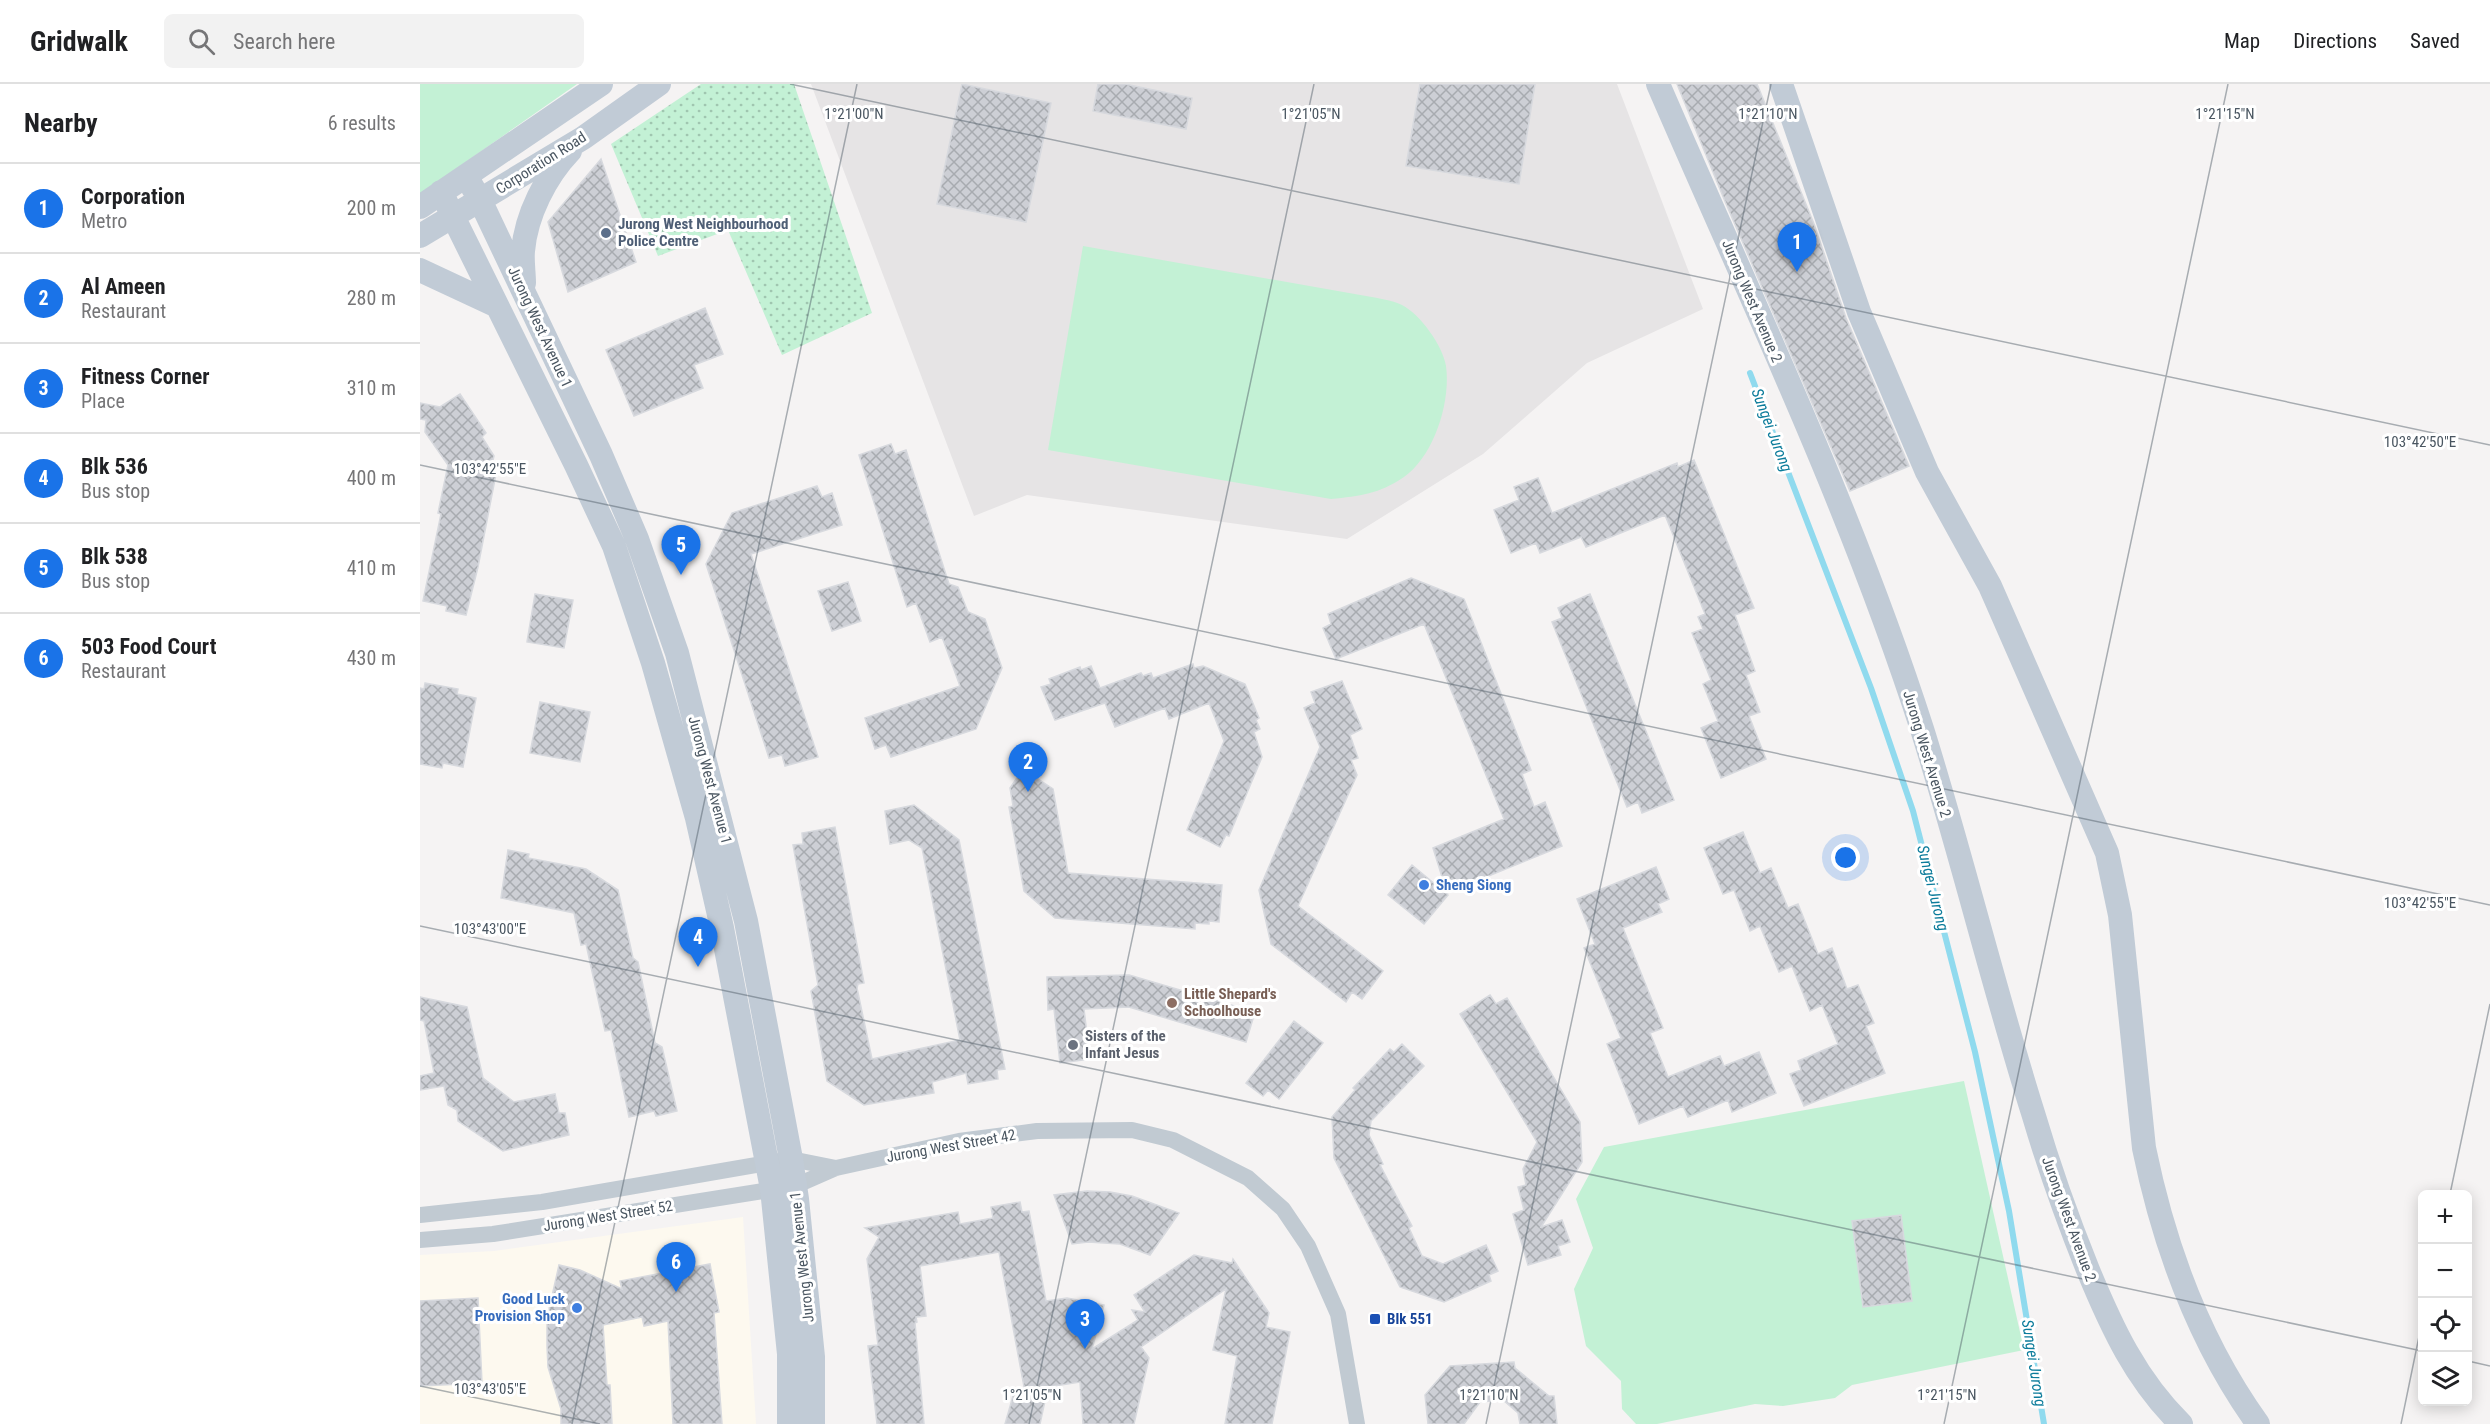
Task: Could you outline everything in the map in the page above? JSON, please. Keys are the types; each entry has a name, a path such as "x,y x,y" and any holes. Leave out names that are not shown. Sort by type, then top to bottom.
{"main road":[{"name":"Corporation Road","path":"420,207 601,84"},
{"name":"Corporation Road","path":"420,236 582,138 659,84"},
{"name":"Jurong West Avenue 2","path":"1658,84 1837,496 1884,621 1922,730 2059,1200 2098,1296 2126,1356 2162,1406 2181,1424"},
{"path":"1781,84 1872,344 1927,472 1990,585 2107,853 2120,915 2144,1148 2150,1176 2176,1267 2205,1334 2236,1393 2258,1424"},
{"path":"525,293 523,250 533,207 561,160 582,138"},
{"name":"Jurong West Avenue 1","path":"466,176 480,200 601,455 637,539 677,653 746,921 791,1159 783,1188 789,1424"},
{"name":"Jurong West Avenue 1","path":"441,192 614,546 653,663 697,818 722,928 768,1162 783,1188 813,1356 813,1424"},
{"path":"420,270 497,306"}],"street":[{"name":"Jurong West Street 42","path":"783,1188 836,1168 959,1141 1037,1131 1132,1130 1173,1140 1248,1178 1283,1209 1308,1246 1338,1314 1357,1424"},
{"name":"Jurong West Street 52","path":"420,1215 542,1202 791,1159"},
{"name":"Jurong West Street 42","path":"791,1159 836,1168"},
{"name":"Jurong West Street 52","path":"420,1240 493,1234 783,1188"}],"shaded area":[{"path":"811,84 1617,84 1703,309 1587,363 1483,454 1347,539 1027,495 974,516"},
{"path":"743,1217 756,1424 420,1424 420,1255 494,1251"}],"green space":[{"path":"420,84 577,84 420,194"},
{"path":"701,84 794,84 872,313 782,355 728,230 658,256 611,144"},
{"path":"1083,246 1380,298 1409,309 1436,340 1446,366 1446,396 1443,411 1432,442 1424,456 1404,477 1378,491 1331,499 1048,450"},
{"path":"1964,1081 2024,1350 1852,1385 1835,1398 1783,1406 1755,1404 1657,1424 1636,1424 1622,1409 1621,1381 1586,1346 1574,1289 1593,1248 1576,1199 1604,1147"}],"building":[{"path":"962,84 1051,103 1026,222 937,204"},
{"path":"1098,84 1125,84 1192,98 1186,129 1093,111"},
{"path":"1420,84 1535,84 1519,184 1406,166"},
{"path":"1677,84 1757,84 1814,224 1846,318 1909,466 1850,491"},
{"path":"601,159 636,262 568,292 548,222"},
{"path":"705,308 723,354 694,365 703,388 634,416 606,350"},
{"path":"460,394 486,433 482,437 494,456 490,473 496,474 466,615 446,611 447,606 423,601 441,514 438,513 448,465 425,432 426,420 420,419 420,403 440,407"},
{"path":"891,444 895,454 906,450 949,584 958,587 968,612 985,619 1002,668 976,729 891,757 886,745 875,749 865,718 960,686 942,637 930,642 916,603 907,607 859,455"},
{"path":"1694,460 1754,608 1735,615 1755,671 1746,675 1760,712 1749,716 1766,759 1721,778 1701,728 1718,721 1703,684 1711,680 1692,633 1703,629 1698,617 1705,614 1665,515 1586,547 1581,537 1540,553 1536,543 1511,553 1494,510 1519,500 1514,487 1538,478 1552,513 1677,463 1678,467"},
{"path":"817,486 822,497 832,493 842,525 751,554 818,757 785,766 782,755 769,758 706,564 732,513"},
{"path":"1411,578 1464,599 1531,770 1522,774 1534,807 1545,802 1562,846 1447,893 1433,848 1504,819 1424,624 1336,659 1323,628 1331,624 1328,614"},
{"path":"848,582 861,621 832,631 818,591"},
{"path":"535,594 573,600 564,648 527,642"},
{"path":"1590,594 1674,800 1642,813 1638,802 1627,807 1552,622 1562,618 1558,608"},
{"path":"1193,664 1194,668 1203,666 1245,684 1259,718 1256,720 1260,729 1254,732 1262,757 1229,836 1226,835 1220,847 1187,830 1224,741 1209,703 1169,719 1165,708 1115,727 1105,703 1055,720 1041,687 1051,684 1049,679 1080,667 1081,670 1091,666 1100,688 1141,673 1143,676 1151,673 1153,678"},
{"path":"1342,681 1362,729 1350,735 1358,758 1351,760 1357,775 1298,906 1383,971 1362,999 1352,992 1346,1002 1271,944 1259,890 1320,747 1304,708 1315,703 1311,692"},
{"path":"425,683 458,689 457,694 476,698 463,767 443,763 442,768 420,764 420,688 424,689"},
{"path":"540,702 590,712 580,762 530,753"},
{"path":"1023,769 1053,789 1068,873 1222,885 1219,922 1195,923 1195,929 1055,918 1024,891 1009,807 1013,806 1010,788"},
{"path":"914,805 959,840 1005,1069 997,1070 998,1079 968,1084 966,1073 932,1082 934,1093 864,1105 827,1081 811,991 818,985 793,845 803,844 802,833 835,827 864,983 858,984 857,988 872,1059 960,1040 922,848 909,840 890,844 885,811"},
{"path":"1743,832 1760,873 1771,868 1788,908 1798,904 1818,954 1832,948 1847,989 1858,985 1874,1023 1866,1026 1885,1073 1804,1106 1790,1074 1801,1070 1798,1061 1838,1044 1822,1005 1810,1011 1792,966 1779,972 1760,926 1750,931 1734,890 1723,894 1704,848"},
{"path":"508,850 529,854 528,858 586,869 618,890 633,958 638,962 655,1043 662,1047 677,1111 656,1116 654,1111 629,1117 611,1030 605,1031 586,944 581,945 574,913 501,898"},
{"path":"1412,865 1448,895 1424,924 1388,895"},
{"path":"1656,867 1669,899 1658,904 1662,912 1623,928 1663,1028 1650,1033 1668,1077 1720,1056 1724,1066 1759,1052 1776,1093 1732,1112 1728,1100 1688,1117 1683,1106 1639,1124 1607,1044 1621,1038 1584,948 1595,944 1577,899"},
{"path":"1129,975 1255,1012 1246,1042 1129,1007 1084,1009 1090,1059 1060,1063 1054,1009 1048,1010 1047,977"},
{"path":"1490,995 1496,1004 1507,998 1580,1122 1582,1162 1541,1227 1562,1220 1570,1242 1558,1246 1561,1255 1528,1265 1513,1214 1524,1210 1518,1187 1526,1185 1523,1169 1537,1142 1460,1014"},
{"path":"420,997 467,1007 483,1078 514,1102 555,1094 559,1113 565,1113 569,1135 503,1151 458,1121 457,1110 448,1105 444,1086 420,1090 420,1076 434,1073 424,1021 420,1020"},
{"path":"1294,1021 1323,1043 1279,1099 1268,1090 1263,1096 1246,1083"},
{"path":"1402,1044 1424,1066 1371,1121 1369,1135 1383,1164 1380,1165 1412,1226 1409,1228 1422,1256 1443,1264 1486,1245 1498,1271 1489,1275 1491,1281 1444,1302 1400,1287 1334,1158 1332,1117 1355,1090 1353,1088 1390,1049 1394,1052"},
{"path":"1087,1191 1132,1196 1179,1213 1150,1255 1120,1244 1088,1242 1072,1244 1054,1195"},
{"path":"1020,1202 1022,1212 1029,1211 1046,1301 1067,1298 1104,1305 1092,1349 1138,1320 1132,1310 1145,1312 1134,1295 1194,1255 1232,1263 1233,1259 1269,1313 1266,1327 1290,1332 1272,1424 1225,1424 1237,1356 1213,1350 1226,1289 1141,1347 1149,1358 1134,1424 1083,1424 1080,1382 1048,1387 1040,1424 1005,1424 1015,1389 1025,1392 999,1252 920,1266 926,1316 916,1317 917,1322 915,1323 924,1424 877,1424 868,1346 878,1345 867,1259 879,1237 865,1228 958,1212 960,1224 993,1218 991,1207"},
{"path":"1901,1215 1912,1301 1863,1307 1852,1221"},
{"path":"710,1264 719,1312 714,1313 722,1424 673,1424 668,1321 644,1326 642,1317 603,1325 612,1424 561,1424 561,1409 548,1367 547,1346 547,1318 559,1265 580,1270 622,1289 620,1281"},
{"path":"478,1298 482,1383 420,1386 420,1301"},
{"path":"1514,1362 1515,1368 1549,1396 1554,1396 1557,1424 1520,1424 1518,1413 1503,1400 1480,1402 1464,1424 1428,1424 1425,1395 1450,1366"}],"waterway":[{"name":"Sungei Jurong","path":"1750,373 1871,688 1913,811 1975,1052 2009,1211 2044,1424"}],"place":[{"name":"Jurong West Neighbourhood Police Centre","path":"606,233"},
{"name":"Corporation","path":"1797,272"},
{"name":"Blk 538","path":"681,575"},
{"name":"Al Ameen","path":"1028,792"},
{"name":"Sheng Siong","path":"1424,885"},
{"name":"Blk 536","path":"698,967"},
{"name":"Little Shepard's Schoolhouse","path":"1172,1003"},
{"name":"Sisters of the Infant Jesus","path":"1073,1045"},
{"name":"503 Food Court","path":"676,1292"},
{"name":"Good Luck Provision Shop","path":"577,1308"},
{"name":"Blk 551","path":"1375,1319"},
{"name":"Fitness Corner","path":"1085,1349"}]}
